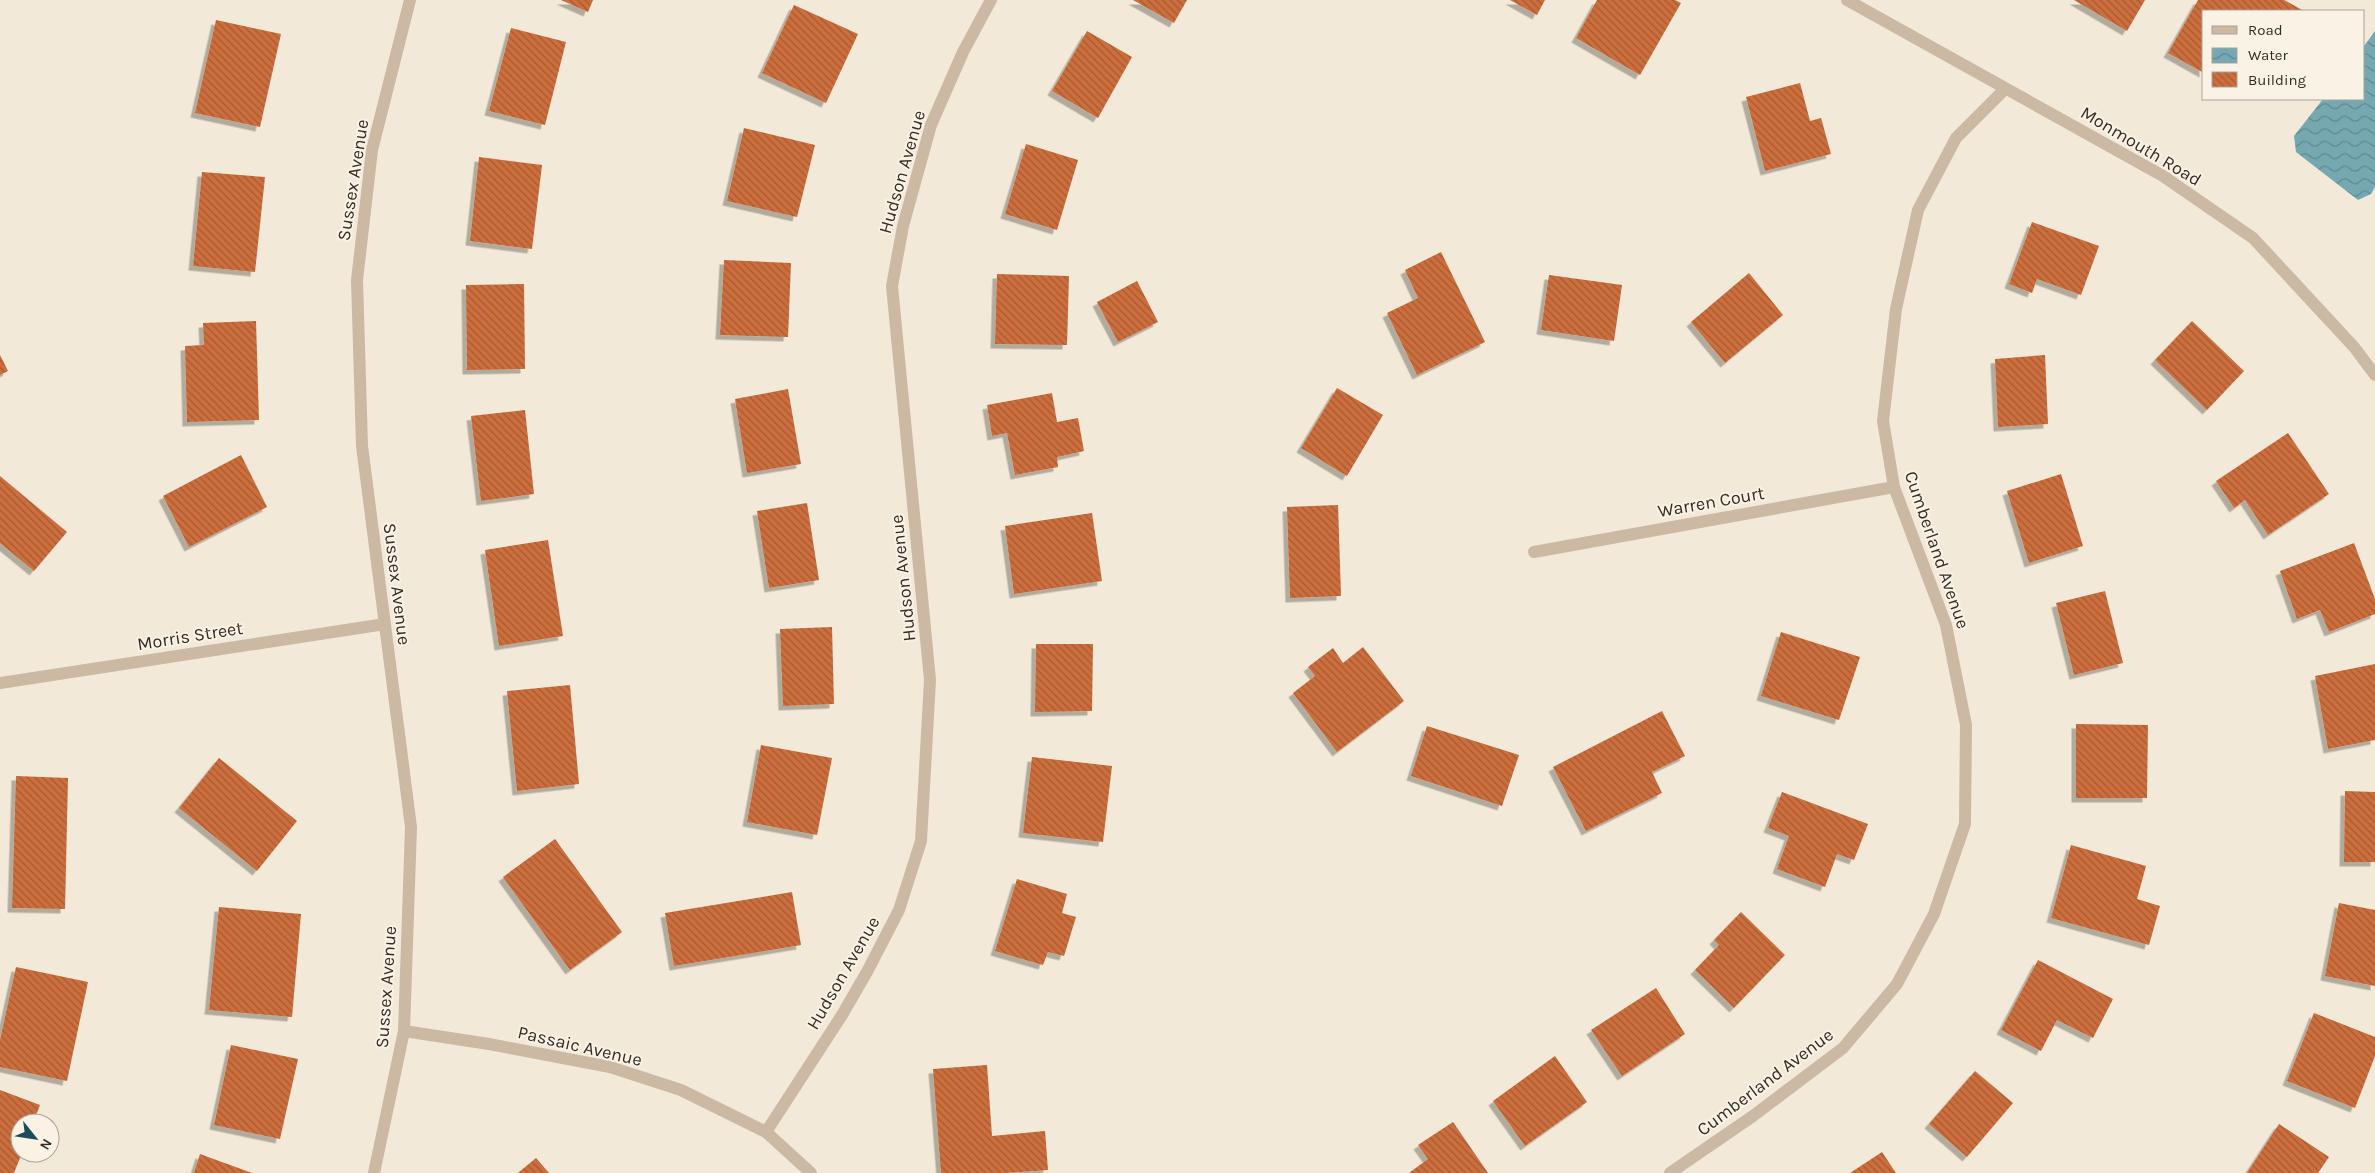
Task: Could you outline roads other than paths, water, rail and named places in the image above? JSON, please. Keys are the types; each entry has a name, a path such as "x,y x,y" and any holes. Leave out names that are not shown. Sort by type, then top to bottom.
{"street":[{"name":"Sussex Avenue","path":"374,1173 404,1031 411,827 362,446 357,280 372,150 410,0"},
{"name":"Hudson Avenue","path":"766,1132 842,1015 868,970 899,910 921,841 930,680 892,286 903,226 931,125 963,52 992,0"},
{"name":"Monmouth Road","path":"1847,0 2164,176 2253,238 2354,347 2375,375"},
{"name":"Cumberland Avenue","path":"1670,1173 1753,1116 1843,1048 1897,984 1934,914 1965,824 1966,725 1946,625 1894,487 1883,421 1896,309 1918,210 1956,138 2005,89"},
{"name":"Warren Court","path":"1534,552 1894,487"},
{"name":"Morris Street","path":"0,683 385,624"},
{"name":"Passaic Avenue","path":"404,1031 489,1044 610,1067 682,1090 766,1132 811,1173"}],"water":[{"path":"2375,31 2375,187 2371,194 2358,200 2296,152 2294,136 2322,100 2365,100 2365,45"}]}
